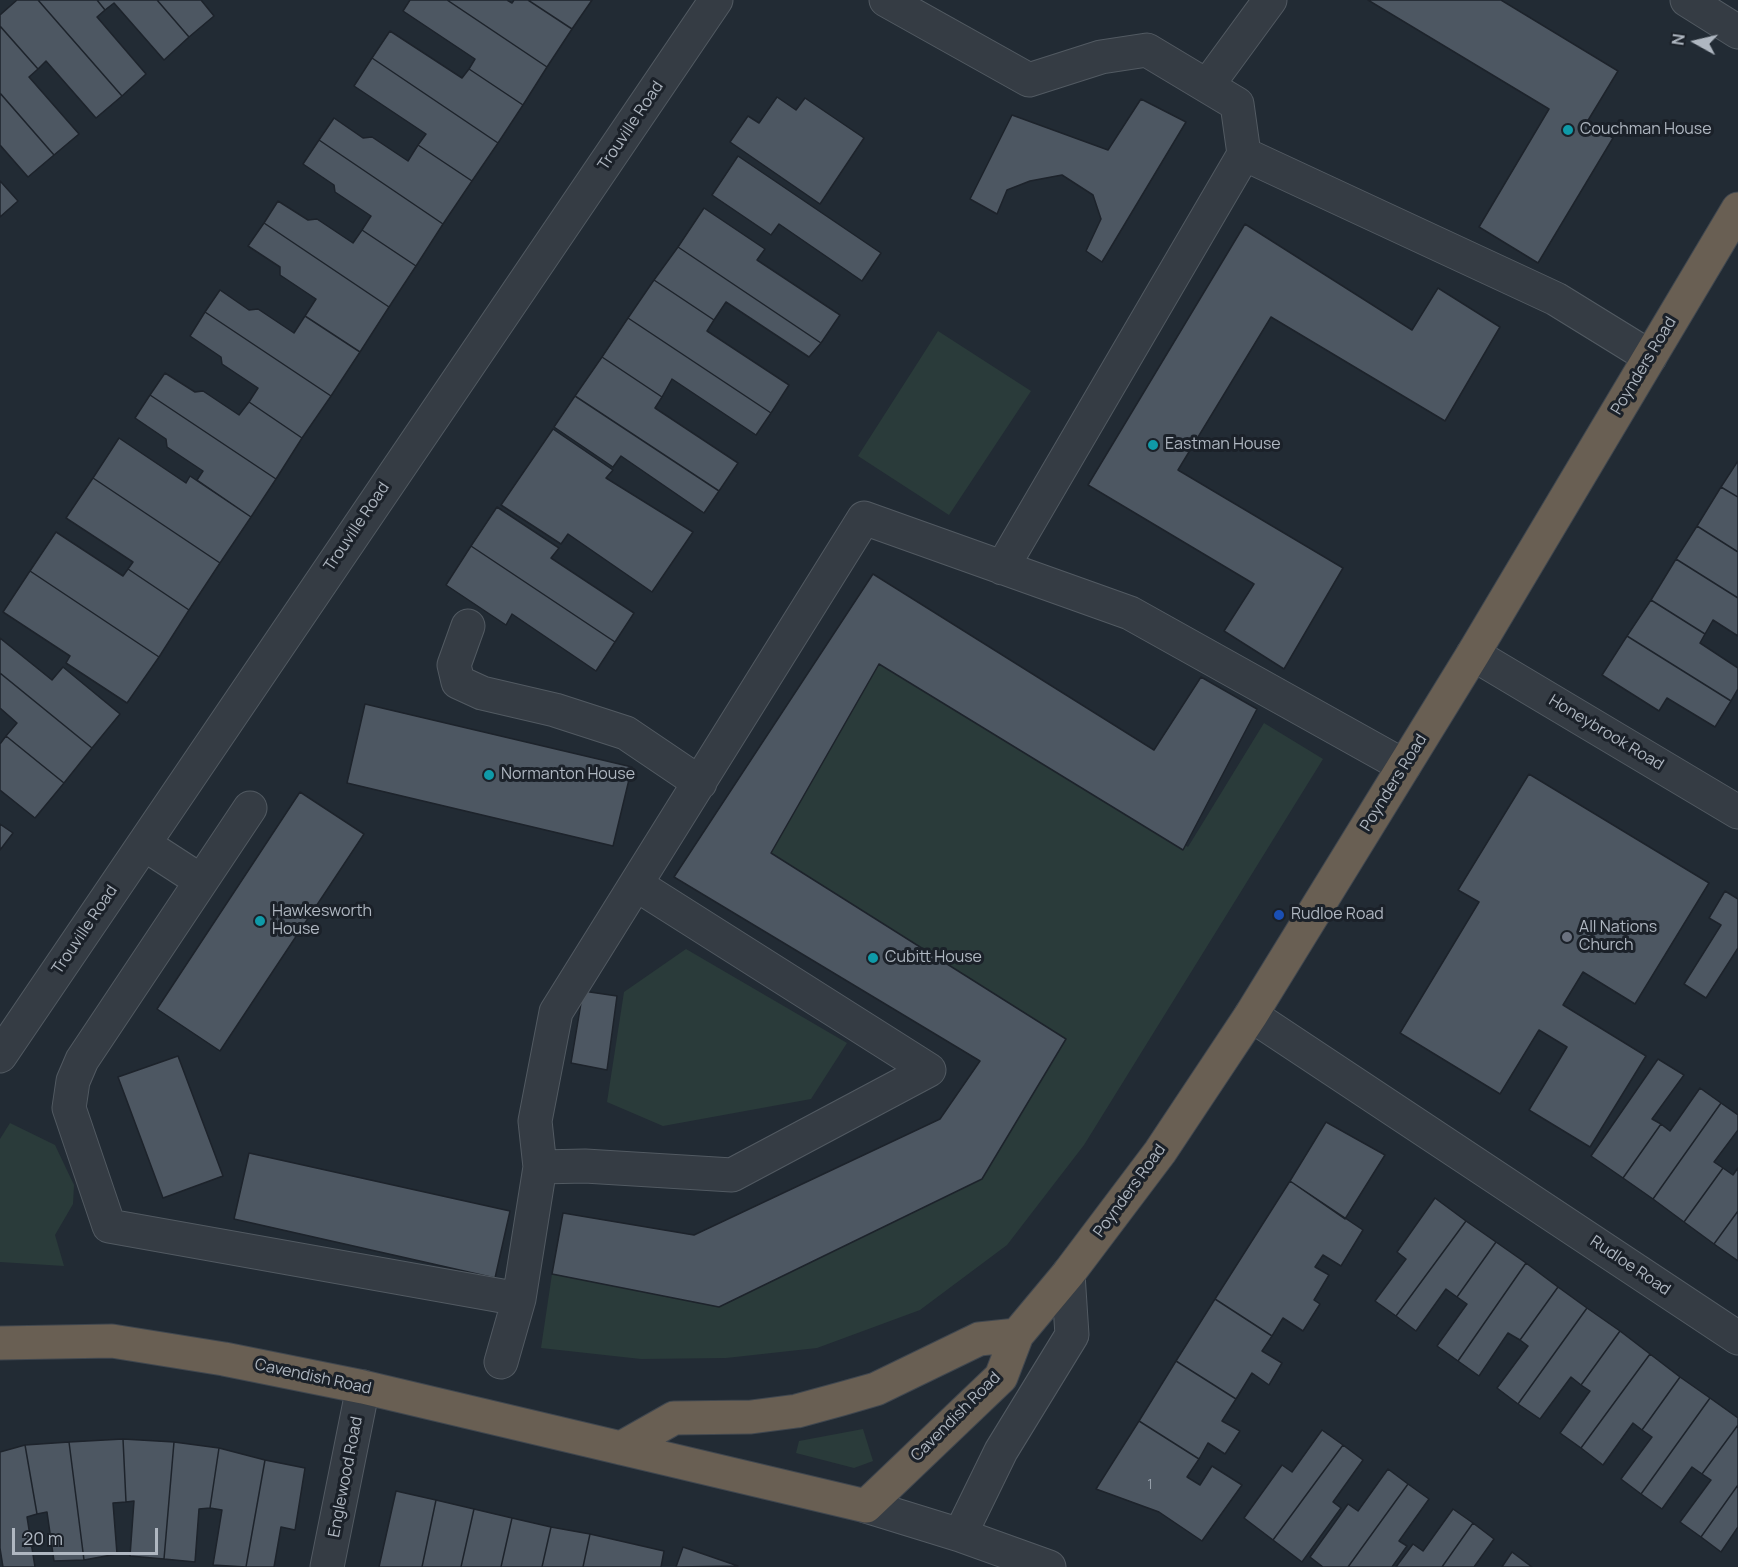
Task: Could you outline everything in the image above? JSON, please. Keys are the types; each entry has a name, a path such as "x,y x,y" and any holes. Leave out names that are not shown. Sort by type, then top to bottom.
{"highway":[{"name":"Poynders Road","path":"1017,1335 1068,1274 1160,1152 1251,1015 1473,654 1738,209"},
{"path":"621,1448 674,1418 751,1417 797,1410 876,1389 979,1339 1017,1335"},
{"name":"Cavendish Road","path":"0,1343 112,1341 224,1359 363,1387 866,1506 1001,1377 1017,1335"}],"street":[{"name":"Trouville Road","path":"0,1056 716,0"},
{"path":"886,0 1029,80 1101,57 1148,50 1237,104 1244,154 1002,568"},
{"path":"1207,86 1270,0"},
{"path":"1687,0 1738,32"},
{"path":"1244,154 1556,299 1650,357"},
{"path":"501,1362 519,1299 540,1167 534,1121 556,1012 864,518 1130,614 1404,766"},
{"path":"468,626 454,664 458,682 482,693 555,710 626,733 700,783"},
{"name":"Honeybrook Road","path":"1473,654 1738,812"},
{"path":"250,808 82,1059 73,1081 69,1108 109,1226 519,1299"},
{"path":"144,844 201,881"},
{"path":"540,1167 585,1166 732,1175 929,1070 637,885"},
{"name":"Rudloe Road","path":"1251,1015 1738,1338"},
{"path":"960,1535 1001,1451 1072,1335 1068,1274"},
{"name":"Englewood Road","path":"327,1567 363,1387"},
{"path":"866,1506 960,1535 1048,1567"}],"shaded area":[{"path":"938,331 1031,391 949,515 858,456"},
{"path":"879,664 1188,847 1264,723 1323,759 1084,1145 1007,1245 920,1310 817,1348 726,1358 641,1359 541,1348 552,1274 719,1307 982,1179 1066,1039 771,853"},
{"path":"686,949 847,1043 811,1099 663,1126 607,1102 624,992"},
{"path":"10,1123 55,1145 74,1185 73,1204 55,1235 64,1266 0,1262 0,1139"},
{"path":"863,1429 873,1461 854,1468 796,1453 799,1441"}],"building":[{"path":"17,0 38,0 122,96 96,118 46,61 38,69 0,26 0,15"},
{"path":"38,0 97,0 105,10 97,17 146,74 122,96"},
{"path":"97,0 157,0 189,37 164,60 114,3 105,10"},
{"path":"157,0 201,0 214,16 189,37"},
{"path":"410,0 447,0 547,67 523,105 469,69 475,59 403,11"},
{"path":"447,0 507,0 512,3 514,0 528,0 572,29 547,67"},
{"path":"528,0 592,0 572,29"},
{"name":"Couchman House","path":"1368,0 1501,0 1618,71 1587,122 1613,138 1538,263 1479,227 1549,109"},
{"path":"0,26 38,69 29,77 79,134 54,155 0,93"},
{"path":"390,31 462,78 469,69 523,105 498,143 372,58"},
{"path":"372,58 498,143 472,181 418,145 426,134 354,86"},
{"path":"0,93 54,155 28,177 0,145"},
{"path":"777,97 796,110 805,98 864,138 820,204 730,142 748,116 759,123"},
{"path":"1141,99 1186,122 1102,262 1086,251 1101,219 1093,195 1062,175 1030,181 1007,190 997,214 970,199 1012,115 1108,150"},
{"path":"334,118 363,138 372,137 408,161 418,145 472,181 443,224 319,140"},
{"path":"319,140 443,224 416,266 362,230 371,216 335,192 334,185 303,164"},
{"path":"738,156 881,253 862,281 779,224 771,235 712,195"},
{"path":"0,181 18,201 0,217"},
{"path":"278,201 308,220 317,219 353,243 362,230 416,266 389,307 264,223"},
{"path":"704,208 765,249 757,260 840,315 821,343 678,247"},
{"path":"264,223 389,307 360,352 305,316 316,299 280,275 280,267 248,246"},
{"name":"Eastman House","path":"1245,224 1412,330 1438,288 1500,327 1445,421 1271,317 1178,470 1343,568 1284,669 1224,631 1254,584 1088,485"},
{"path":"678,247 821,343 809,357 726,302 714,320 654,280"},
{"path":"654,280 714,320 707,331 789,385 771,413 628,318"},
{"path":"220,290 249,310 258,309 294,333 305,316 360,352 331,396 205,312"},
{"path":"205,312 331,396 302,438 249,402 258,388 222,364 221,357 190,336"},
{"path":"628,318 771,413 756,435 672,379 662,397 602,357"},
{"path":"602,357 662,397 655,408 738,463 719,491 575,396"},
{"path":"165,373 195,392 203,391 239,415 249,402 302,438 276,479 150,395"},
{"path":"150,395 276,479 251,517 197,480 203,471 167,447 166,439 135,418"},
{"path":"575,396 719,491 704,513 621,456 613,467 554,427"},
{"path":"553,429 613,470 606,478 693,532 652,592 568,534 561,544 501,505"},
{"path":"119,438 186,483 190,476 251,517 220,563 93,478"},
{"path":"1738,461 1738,497 1721,487"},
{"path":"93,478 220,563 189,610 128,569 133,562 66,518"},
{"path":"1721,487 1738,497 1738,552 1697,526"},
{"path":"497,507 559,548 551,558 634,613 615,642 471,546"},
{"path":"1697,526 1738,552 1738,598 1676,559"},
{"path":"56,532 123,576 128,569 189,610 159,657 30,571"},
{"path":"471,546 615,642 596,671 512,614 506,625 446,585"},
{"path":"1676,559 1738,598 1738,636 1713,620 1705,634 1651,600"},
{"path":"30,571 159,657 127,703 66,663 70,656 3,612"},
{"name":"Cubitt House","path":"873,574 1154,750 1201,677 1257,709 1183,850 879,664 771,853 1066,1039 982,1179 719,1307 552,1274 563,1213 694,1235 940,1119 980,1061 674,877"},
{"path":"1651,600 1705,634 1700,643 1738,668 1738,689 1731,701 1627,636"},
{"path":"1627,636 1731,701 1715,727 1667,698 1659,711 1602,675"},
{"path":"0,638 52,680 63,667 120,714 92,748 0,673"},
{"path":"0,673 92,748 64,783 6,736 17,723 0,708"},
{"name":"Normanton House","path":"365,704 632,767 613,846 347,783"},
{"path":"6,736 64,783 35,818 0,790 0,744"},
{"name":"All Nations Church","path":"1529,774 1709,883 1635,1004 1583,972 1563,1005 1646,1056 1590,1147 1529,1110 1567,1047 1539,1030 1500,1094 1400,1033 1479,902 1458,890"},
{"name":"Hawkesworth House","path":"300,792 364,834 220,1051 157,1009"},
{"path":"0,824 13,833 0,850"},
{"path":"1725,891 1738,899 1738,948 1706,998 1684,984 1721,925 1709,918"},
{"path":"583,991 617,996 607,1070 571,1063"},
{"path":"178,1056 223,1176 163,1198 118,1077"},
{"path":"1658,1059 1684,1075 1652,1119 1661,1124 1623,1178 1591,1156"},
{"path":"1700,1088 1721,1103 1653,1199 1623,1178 1661,1124 1670,1131"},
{"path":"1721,1103 1738,1115 1738,1130 1714,1162 1723,1168 1684,1222 1653,1199"},
{"path":"1326,1122 1385,1155 1345,1219 1290,1181"},
{"path":"249,1153 510,1211 495,1278 234,1219"},
{"path":"1723,1168 1733,1175 1738,1168 1738,1211 1714,1244 1684,1222"},
{"path":"1290,1181 1363,1230 1341,1266 1323,1255 1315,1267 1329,1275 1314,1300 1320,1304 1303,1331 1283,1318 1272,1336 1215,1299"},
{"path":"1435,1198 1466,1221 1396,1316 1375,1301 1406,1259 1397,1252"},
{"path":"1738,1211 1738,1261 1714,1244"},
{"path":"1466,1221 1496,1242 1457,1297 1446,1289 1416,1331 1396,1316"},
{"path":"1496,1242 1526,1263 1458,1361 1437,1346 1467,1304 1457,1297"},
{"path":"1526,1263 1558,1287 1520,1340 1508,1333 1479,1376 1458,1361"},
{"path":"1558,1287 1587,1308 1518,1404 1497,1388 1528,1346 1520,1340"},
{"path":"1215,1299 1272,1336 1262,1351 1282,1363 1269,1385 1252,1373 1236,1399 1176,1361"},
{"path":"1587,1308 1620,1331 1581,1385 1571,1377 1540,1419 1518,1404"},
{"path":"1620,1331 1650,1354 1581,1448 1560,1433 1590,1391 1581,1385"},
{"path":"1650,1354 1680,1377 1642,1430 1633,1423 1603,1465 1581,1448"},
{"path":"1176,1361 1236,1399 1222,1421 1240,1431 1225,1454 1208,1443 1199,1459 1139,1421"},
{"path":"1680,1377 1710,1398 1641,1494 1621,1479 1652,1437 1642,1430"},
{"path":"1710,1398 1738,1418 1738,1425 1702,1474 1692,1467 1662,1509 1641,1494"},
{"path":"1139,1421 1199,1459 1187,1477 1200,1485 1212,1466 1242,1485 1202,1541 1159,1512 1096,1489"},
{"path":"1738,1425 1738,1485 1701,1537 1680,1522 1711,1480 1702,1474"},
{"path":"1322,1430 1343,1445 1273,1540 1244,1518 1282,1465 1292,1472"},
{"path":"123,1439 126,1502 113,1503 117,1554 84,1560 69,1442"},
{"path":"123,1439 174,1442 164,1559 130,1556 134,1501 126,1502"},
{"path":"69,1442 84,1560 54,1561 47,1512 37,1514 25,1445"},
{"path":"174,1442 219,1448 210,1508 199,1509 195,1562 164,1559"},
{"path":"25,1445 37,1514 27,1517 35,1567 3,1567 0,1548 0,1452"},
{"path":"1343,1445 1363,1460 1333,1502 1341,1508 1302,1562 1273,1540"},
{"path":"219,1448 265,1460 246,1567 213,1565 222,1510 210,1508"},
{"path":"265,1460 305,1468 295,1530 281,1527 274,1567 246,1567"},
{"path":"1388,1469 1408,1484 1348,1567 1323,1567 1310,1557 1348,1504 1358,1511"},
{"path":"1408,1484 1429,1499 1399,1541 1407,1546 1392,1567 1348,1567"},
{"path":"1738,1485 1738,1527 1721,1552 1701,1537"},
{"path":"396,1491 436,1500 422,1567 379,1567"},
{"path":"436,1500 474,1509 461,1567 422,1567"},
{"path":"474,1509 512,1518 501,1567 461,1567"},
{"path":"1453,1509 1473,1523 1442,1567 1396,1567 1413,1544 1423,1551"},
{"path":"512,1518 551,1527 542,1567 501,1567"},
{"path":"1473,1523 1494,1539 1474,1567 1442,1567"},
{"path":"551,1527 590,1534 583,1567 542,1567"},
{"path":"590,1534 664,1551 661,1567 583,1567"},
{"path":"683,1547 738,1566 676,1567"},
{"path":"1512,1552 1532,1567 1502,1567"}],"place":[{"name":"Couchman House","path":"1568,130"},
{"name":"Eastman House","path":"1153,445"},
{"name":"Normanton House","path":"489,775"},
{"name":"Rudloe Road","path":"1279,915"},
{"name":"Hawkesworth House","path":"260,921"},
{"name":"All Nations Church","path":"1567,937"},
{"name":"Cubitt House","path":"873,958"}]}
